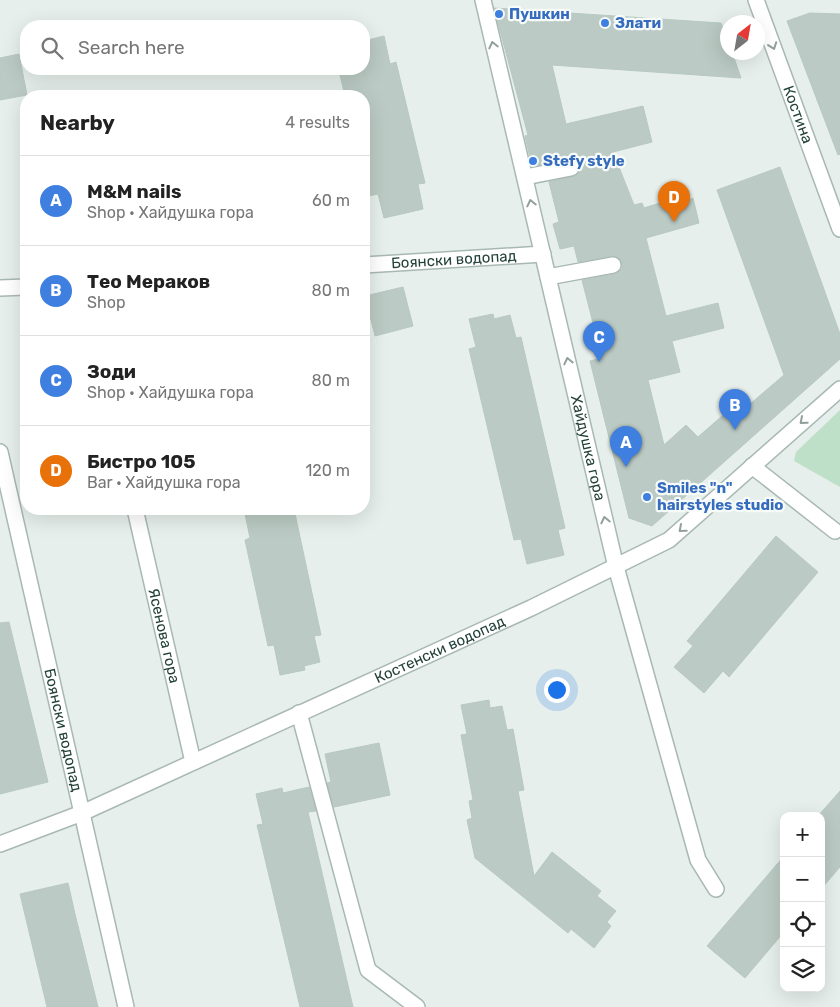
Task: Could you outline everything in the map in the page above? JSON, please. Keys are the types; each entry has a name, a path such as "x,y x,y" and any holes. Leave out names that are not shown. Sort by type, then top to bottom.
{"street":[{"name":"Хайдушка гора","path":"482,0 616,567 698,860 716,889"},
{"name":"Костина","path":"756,0 840,229"},
{"path":"525,176 571,168"},
{"name":"Боянски водопад","path":"370,265 543,254"},
{"path":"548,277 613,265"},
{"path":"0,288 20,287"},
{"name":"Костенски водопад","path":"0,844 82,813 429,655 669,540 840,389"},
{"name":"Боянски водопад","path":"0,452 126,1007"},
{"path":"752,466 835,531"},
{"name":"Ясенова гора","path":"136,515 193,762"},
{"path":"299,713 368,970 418,1007"}],"green space":[{"path":"840,410 840,487 794,461 796,452"}],"building":[{"path":"494,8 720,23 720,60 735,60 741,78 552,65 566,124 643,106 652,142 613,152 634,205 642,203 644,208 685,195 687,201 693,198 699,223 646,238 666,316 718,303 724,328 672,341 680,372 648,380 664,445 686,425 698,437 730,409 736,416 784,375 717,190 780,167 840,334 840,359 652,526 629,518 590,361 602,358 582,280 615,274 622,269 622,263 620,259 612,256 578,262 574,246 560,249 553,224 559,222 549,182 577,175 580,166 578,162 570,159 532,166 525,136 528,135"},
{"path":"810,13 840,14 840,154 838,155 787,21"},
{"path":"384,36 390,64 396,62 425,183 418,184 423,209 384,218 378,194 370,196 370,90 344,90 340,75 370,75 370,40"},
{"path":"19,54 20,75 23,75 26,90 20,90 20,96 0,100 0,58"},
{"path":"403,287 413,326 375,336 370,316 370,295"},
{"path":"493,314 494,319 510,315 516,338 521,337 565,528 558,530 564,555 527,564 521,539 514,540 469,349 476,347 469,319"},
{"path":"245,515 295,515 321,635 314,636 320,662 304,666 305,670 280,675 274,645 268,646 245,540 250,538"},
{"path":"776,536 818,572 729,677 723,671 704,693 674,667 693,646 687,641"},
{"path":"9,622 48,782 0,794 0,623"},
{"path":"489,700 490,708 502,706 507,730 513,729 524,790 518,791 534,876 552,852 601,891 597,896 616,911 607,922 611,926 594,948 571,929 568,933 475,858 467,820 472,818 469,801 473,800 461,735 467,734 461,705"},
{"path":"379,743 390,795 334,807 327,783 331,782 325,754"},
{"path":"309,787 316,811 308,812 353,1007 300,1007 257,825 263,824 256,794 282,788 283,793"},
{"path":"840,791 840,867 825,884 825,812 822,812"},
{"path":"780,861 780,937 745,978 707,946"},
{"path":"68,883 98,1007 47,1007 20,894"}],"place":[{"name":"Пушкин","path":"499,14"},
{"name":"Злати","path":"605,23"},
{"name":"Stefy style","path":"533,161"},
{"name":"Бистро 105","path":"674,222"},
{"name":"Зоди","path":"599,362"},
{"name":"Тео Мераков","path":"735,430"},
{"name":"M&M nails","path":"626,467"},
{"name":"Smiles \"n\" hairstyles studio","path":"647,497"}]}
